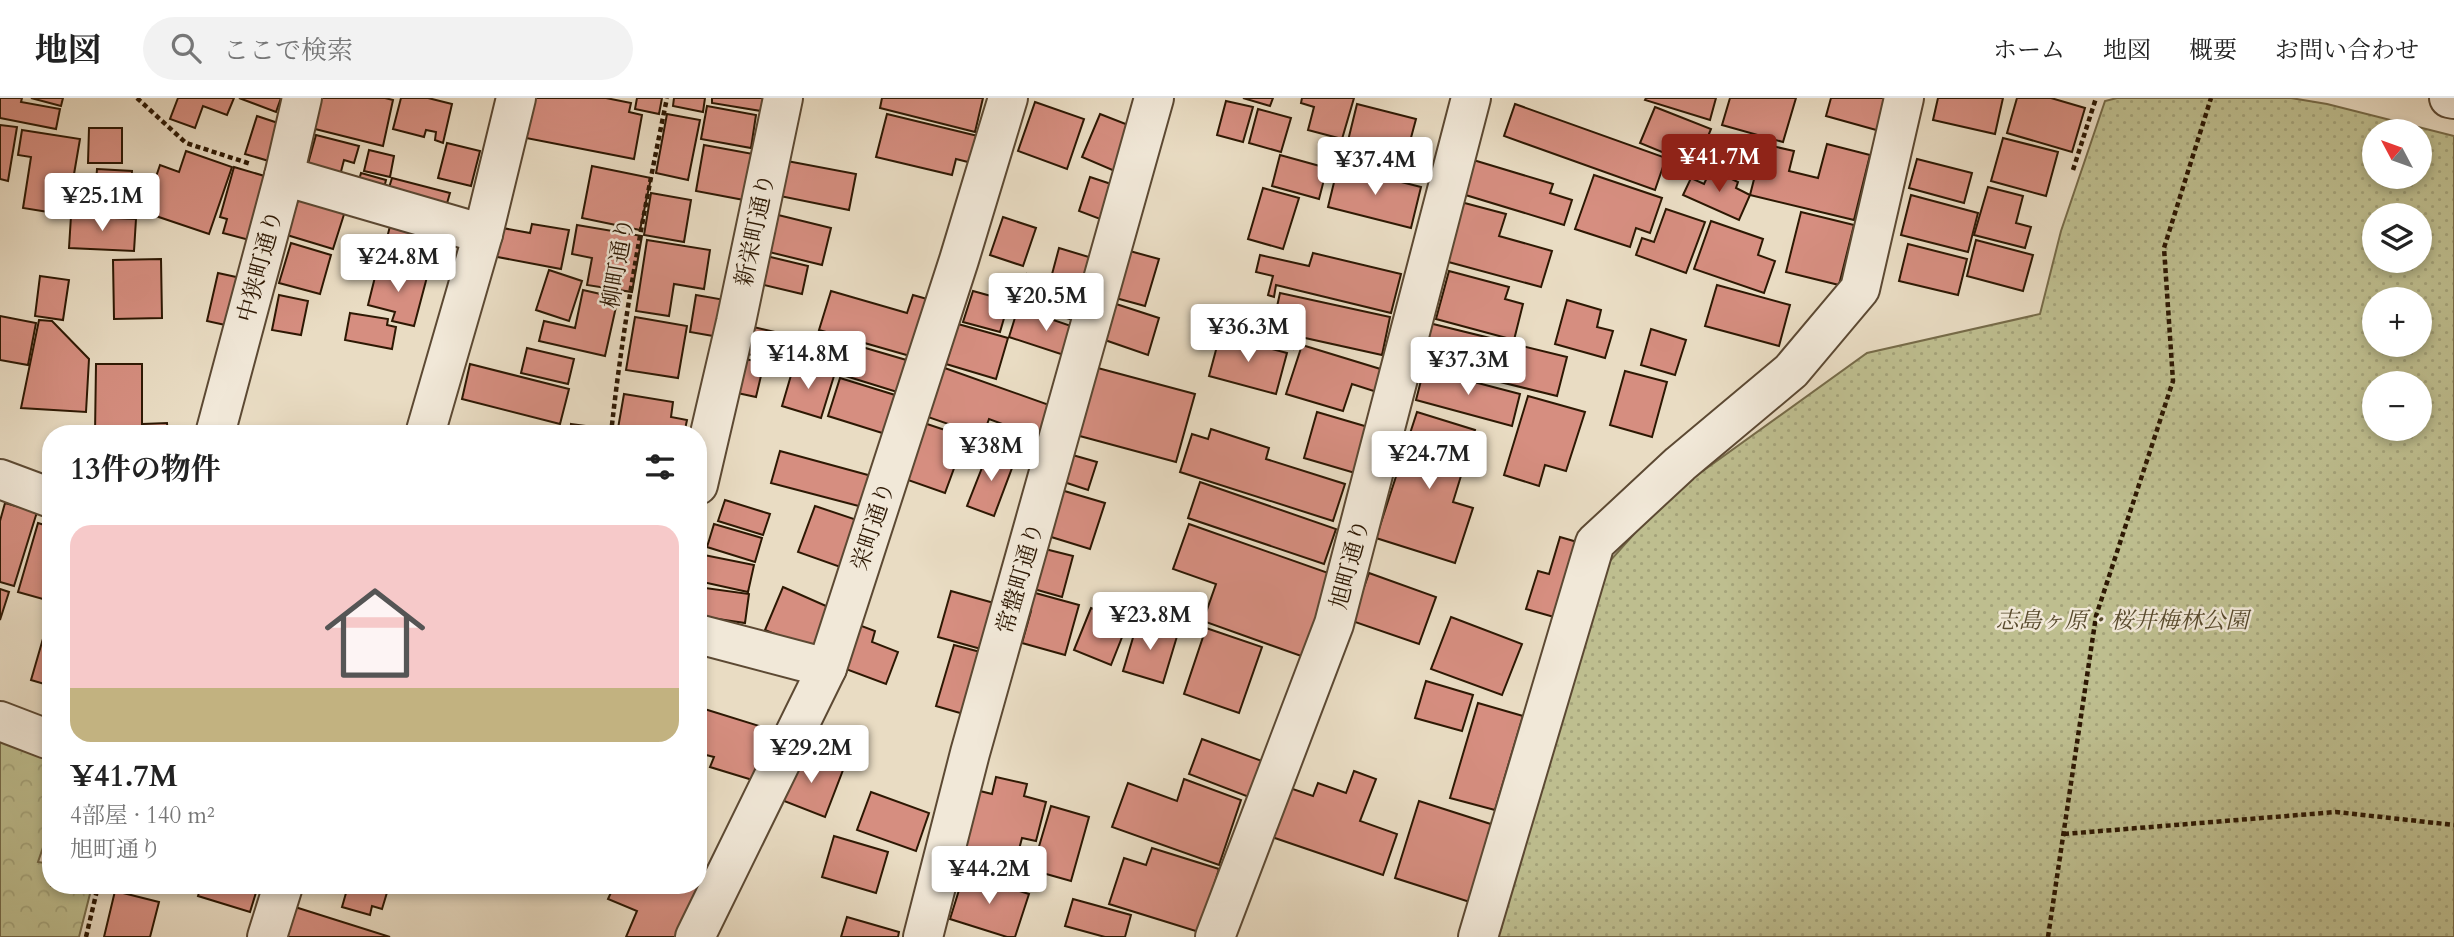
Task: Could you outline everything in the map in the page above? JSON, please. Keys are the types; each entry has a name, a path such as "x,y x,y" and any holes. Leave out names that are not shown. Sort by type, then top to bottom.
{"street":[{"name":"中狭町通り","path":"217,425 284,176 302,98"},
{"path":"428,425 483,234 516,98"},
{"name":"新栄町通り","path":"707,446 783,98"},
{"name":"栄町通り","path":"695,937 827,668 959,260 1008,98"},
{"name":"常盤町通り","path":"923,937 970,753 1154,98"},
{"name":"旭町通り","path":"1215,937 1334,624 1471,98"},
{"path":"1478,937 1595,543 1680,464 1791,371 1860,289 1904,98"},
{"path":"2449,98 2454,99"},
{"path":"284,176 483,234"},
{"path":"0,479 42,495"},
{"path":"707,636 827,668"},
{"path":"0,721 42,737"},
{"path":"267,937 280,894"}],"path":[{"path":"137,98 186,143 284,176"},
{"name":"柳町通り","path":"612,425 618,369 667,98"},
{"path":"2073,170 2096,98"},
{"path":"2048,937 2096,616 2173,382 2164,248 2211,98"},
{"path":"2064,834 2336,813 2454,825"},
{"path":"86,937 96,894"}],"green space":[{"name":"志島ヶ原・桜井梅林公園","path":"2117,98 2291,98 2387,119 2362,119 2362,189 2432,189 2432,130 2454,136 2454,937 1491,937 1592,581 1668,496 1867,353 2040,314 2061,231 2105,101"},
{"path":"0,741 42,753 42,850 38,862 42,863 42,894 90,894 79,937 0,937"}],"building":[{"path":"0,98 22,98 21,102 60,109 56,129 0,118"},
{"path":"31,98 63,98 61,106"},
{"path":"178,98 234,98 227,115 203,106 195,128 170,119"},
{"path":"239,98 281,98 276,112"},
{"path":"318,98 393,100 383,146 311,128"},
{"path":"401,98 428,98 452,104 443,143 435,140 436,132 426,130 424,137 393,129"},
{"path":"529,98 606,98 631,103 629,112 642,115 634,159 521,137"},
{"path":"637,98 662,98 659,114 635,109"},
{"path":"674,98 705,98 703,112 673,106"},
{"path":"712,98 763,98 761,111 712,103"},
{"path":"882,98 983,98 975,132 880,108"},
{"path":"1243,98 1273,98 1270,106"},
{"path":"1302,98 1354,98 1342,139 1308,130 1314,107 1301,103"},
{"path":"1716,98 1710,120 1645,100"},
{"path":"1730,98 1796,98 1783,142 1722,125"},
{"path":"1831,98 1897,98 1887,133 1826,116"},
{"path":"1938,98 2003,98 1995,134 1933,120"},
{"path":"2017,98 2051,98 2085,108 2072,152 2007,133"},
{"path":"1226,101 1253,107 1243,142 1217,135"},
{"path":"1035,102 1084,119 1067,169 1018,151"},
{"path":"1357,104 1416,119 1408,149 1422,153 1415,179 1343,161"},
{"path":"1515,104 1666,158 1655,190 1504,136"},
{"path":"707,106 756,115 751,148 701,139"},
{"path":"1655,107 1711,129 1696,166 1640,143"},
{"path":"1258,109 1291,118 1281,152 1249,143"},
{"path":"667,114 700,120 688,180 656,173"},
{"path":"887,114 982,137 976,164 956,159 952,175 876,157"},
{"path":"1100,114 1136,128 1117,172 1082,157"},
{"path":"257,116 290,127 279,164 245,154"},
{"path":"0,125 17,127 8,181 0,179"},
{"path":"89,128 122,128 122,163 88,163"},
{"path":"22,130 80,139 67,215 23,208 31,157 18,155"},
{"path":"316,135 359,146 354,163 344,160 337,187 304,178"},
{"path":"2003,138 2058,152 2046,196 1991,181"},
{"path":"447,143 480,151 471,186 438,178"},
{"path":"1763,144 1794,151 1789,171 1818,178 1827,144 1870,155 1854,220 1750,195"},
{"path":"704,145 753,154 744,200 696,191"},
{"path":"369,150 394,156 390,177 364,171"},
{"path":"186,151 232,167 209,234 144,212 160,165 179,172"},
{"path":"1280,155 1327,168 1319,199 1272,186"},
{"path":"1470,159 1553,184 1550,193 1572,200 1564,225 1459,193"},
{"path":"1917,159 1972,173 1964,203 1909,188"},
{"path":"787,161 856,174 849,210 780,196"},
{"path":"592,166 651,178 640,230 582,218"},
{"path":"1338,166 1421,187 1411,228 1328,207"},
{"path":"234,167 278,180 261,243 223,233 227,219 220,217"},
{"path":"97,169 132,171 129,216 77,213 79,182 96,183"},
{"path":"1711,169 1738,182 1736,188 1750,195 1739,220 1683,195 1691,178 1704,184"},
{"path":"361,173 386,180 381,200 355,194"},
{"path":"1594,175 1662,198 1650,233 1636,228 1630,247 1575,229"},
{"path":"1090,177 1120,187 1108,222 1079,211"},
{"path":"392,178 450,193 443,217 385,201"},
{"path":"1988,187 2023,196 2016,223 2031,227 2025,248 1974,235"},
{"path":"1263,188 1299,198 1283,249 1248,239"},
{"path":"301,191 347,205 333,249 287,235"},
{"path":"651,193 691,200 684,242 644,235"},
{"path":"1911,195 1978,213 1968,252 1901,235"},
{"path":"1457,201 1506,214 1499,236 1552,251 1541,287 1441,260"},
{"path":"1666,209 1705,222 1686,273 1636,255 1642,238 1654,242"},
{"path":"766,212 831,228 822,265 757,249"},
{"path":"1801,212 1854,225 1839,285 1786,272"},
{"path":"71,216 136,219 134,251 69,248"},
{"path":"1003,217 1036,228 1023,266 990,255"},
{"path":"1711,221 1763,239 1758,255 1775,261 1764,293 1694,269"},
{"path":"532,224 569,230 561,269 492,256 497,227 530,233"},
{"path":"577,225 642,236 632,292 587,285 592,258 572,254"},
{"path":"390,226 456,232 447,269 383,254"},
{"path":"647,240 710,250 704,289 674,284 669,316 636,311"},
{"path":"1976,240 2033,255 2023,291 1967,276"},
{"path":"291,243 331,255 320,294 279,283"},
{"path":"1908,244 1967,259 1958,295 1899,281"},
{"path":"1059,248 1102,261 1094,290 1051,278"},
{"path":"1126,250 1159,259 1145,306 1112,297"},
{"path":"1313,253 1401,274 1391,313 1276,285 1274,297 1268,295 1273,276 1256,272 1260,255 1309,266"},
{"path":"758,254 808,266 802,294 751,282"},
{"path":"161,259 162,318 114,319 113,260"},
{"path":"378,265 427,277 414,326 392,321 395,312 368,305"},
{"path":"549,270 582,281 569,321 536,310"},
{"path":"1449,271 1509,287 1505,299 1523,304 1514,340 1436,319"},
{"path":"218,273 250,280 239,328 207,321"},
{"path":"1027,274 1093,293 1084,323 1018,304"},
{"path":"40,276 69,280 63,320 35,316"},
{"path":"1717,285 1790,305 1779,346 1705,326"},
{"path":"583,290 618,298 605,356 539,341 544,321 575,328"},
{"path":"831,291 907,313 913,295 941,303 924,360 819,330"},
{"path":"973,291 1009,301 1000,332 963,322"},
{"path":"1280,293 1390,317 1382,355 1296,336 1293,349 1269,343"},
{"path":"279,295 308,301 301,335 272,330"},
{"path":"696,295 725,300 719,337 690,332"},
{"path":"1567,300 1601,310 1597,327 1613,331 1605,358 1555,344"},
{"path":"1113,303 1159,318 1148,355 1102,339"},
{"path":"1018,308 1083,330 1073,358 1009,337"},
{"path":"350,313 388,319 387,325 396,327 392,349 345,340"},
{"path":"0,316 36,323 28,365 0,360"},
{"path":"635,317 687,326 678,378 626,370"},
{"path":"39,320 52,321 89,359 86,412 21,408"},
{"path":"1429,323 1567,357 1557,396 1419,362"},
{"path":"741,324 775,332 769,359 735,351"},
{"path":"958,324 1008,338 996,379 946,364"},
{"path":"1651,329 1686,340 1675,375 1641,365"},
{"path":"1220,335 1287,353 1276,394 1209,376"},
{"path":"845,342 920,364 910,396 836,373"},
{"path":"1302,345 1387,371 1380,393 1352,384 1343,411 1286,394"},
{"path":"527,348 574,359 568,384 521,373"},
{"path":"736,357 764,363 756,397 728,391"},
{"path":"96,364 142,364 142,425 95,425"},
{"path":"470,364 569,389 560,424 462,399"},
{"path":"794,365 834,376 821,418 782,406"},
{"path":"939,366 1052,406 1040,438 989,419 983,436 922,415"},
{"path":"1094,367 1195,394 1176,462 1076,435"},
{"path":"1424,369 1520,394 1512,426 1416,400"},
{"path":"1625,371 1667,382 1652,437 1610,425"},
{"path":"840,378 908,399 895,437 828,416"},
{"path":"624,394 673,402 671,417 687,420 686,425 619,425"},
{"path":"1528,396 1585,412 1566,471 1545,465 1539,486 1504,475"},
{"path":"1317,412 1368,427 1355,473 1304,458"},
{"path":"1417,412 1475,430 1453,502 1473,508 1455,563 1376,538"},
{"path":"167,423 167,425 143,425"},
{"path":"924,423 984,443 978,458 960,452 945,493 905,479"},
{"path":"1211,429 1269,448 1266,459 1345,484 1333,521 1180,472 1192,434 1208,439"},
{"path":"989,450 1015,460 994,516 967,506"},
{"path":"780,451 879,478 870,509 771,483"},
{"path":"1069,454 1097,462 1088,490 1061,481"},
{"path":"1200,482 1336,529 1324,564 1188,518"},
{"path":"1061,490 1105,503 1090,549 1048,536"},
{"path":"725,500 770,514 763,535 718,521"},
{"path":"5,503 37,512 14,586 0,582 0,521"},
{"path":"815,506 863,522 846,569 798,552"},
{"path":"38,523 42,524 42,599 18,592"},
{"path":"714,524 762,538 755,562 707,547"},
{"path":"1189,524 1334,575 1304,657 1203,621 1216,584 1173,569"},
{"path":"1560,537 1584,544 1561,619 1526,609 1538,571 1549,574"},
{"path":"1037,547 1073,556 1062,597 1027,587"},
{"path":"707,556 754,565 748,592 707,583"},
{"path":"1369,573 1436,597 1419,644 1352,621"},
{"path":"783,587 842,613 823,654 765,630"},
{"path":"707,588 749,594 745,623 707,617"},
{"path":"0,589 9,592 0,620"},
{"path":"951,591 994,603 981,649 938,637"},
{"path":"1028,591 1079,605 1065,655 1022,643 1031,611 1022,609"},
{"path":"1091,608 1128,622 1111,665 1074,650"},
{"path":"1451,617 1522,644 1502,695 1431,669"},
{"path":"1138,621 1178,633 1163,683 1123,671"},
{"path":"851,622 875,631 872,642 898,652 886,684 835,665"},
{"path":"1206,628 1262,647 1239,713 1184,694"},
{"path":"42,642 42,683 31,680"},
{"path":"954,645 984,653 967,715 936,706"},
{"path":"1426,681 1473,695 1462,731 1415,718"},
{"path":"1478,703 1523,716 1495,810 1450,798"},
{"path":"707,710 775,731 759,782 710,767 714,757 707,755"},
{"path":"1202,739 1262,761 1249,797 1189,774"},
{"path":"798,752 843,770 825,817 779,799"},
{"path":"1354,771 1376,779 1360,821 1397,834 1383,875 1269,836 1287,787 1313,796 1318,783 1346,793"},
{"path":"996,777 1027,784 1024,796 1046,802 1036,841 1022,838 1012,876 954,862 972,789 992,794"},
{"path":"1184,779 1241,800 1219,865 1112,827 1128,783 1177,801"},
{"path":"871,792 929,813 916,851 857,830"},
{"path":"1419,801 1500,827 1476,904 1395,878"},
{"path":"1051,806 1089,817 1071,881 1032,870"},
{"path":"834,836 888,852 876,893 822,877"},
{"path":"1152,848 1219,869 1199,932 1109,904 1124,858 1146,865"},
{"path":"964,874 1029,894 1015,937 1007,937 950,919"},
{"path":"114,894 127,894 159,902 150,937 104,937"},
{"path":"199,894 256,894 250,912"},
{"path":"346,894 387,894 382,909 372,906 370,915 342,907"},
{"path":"610,894 701,894 682,937 626,937 637,911 608,899"},
{"path":"1073,899 1131,915 1125,937 1105,937 1065,926"},
{"path":"295,907 390,937 285,937"},
{"path":"847,917 899,932 898,937 841,937"}]}
